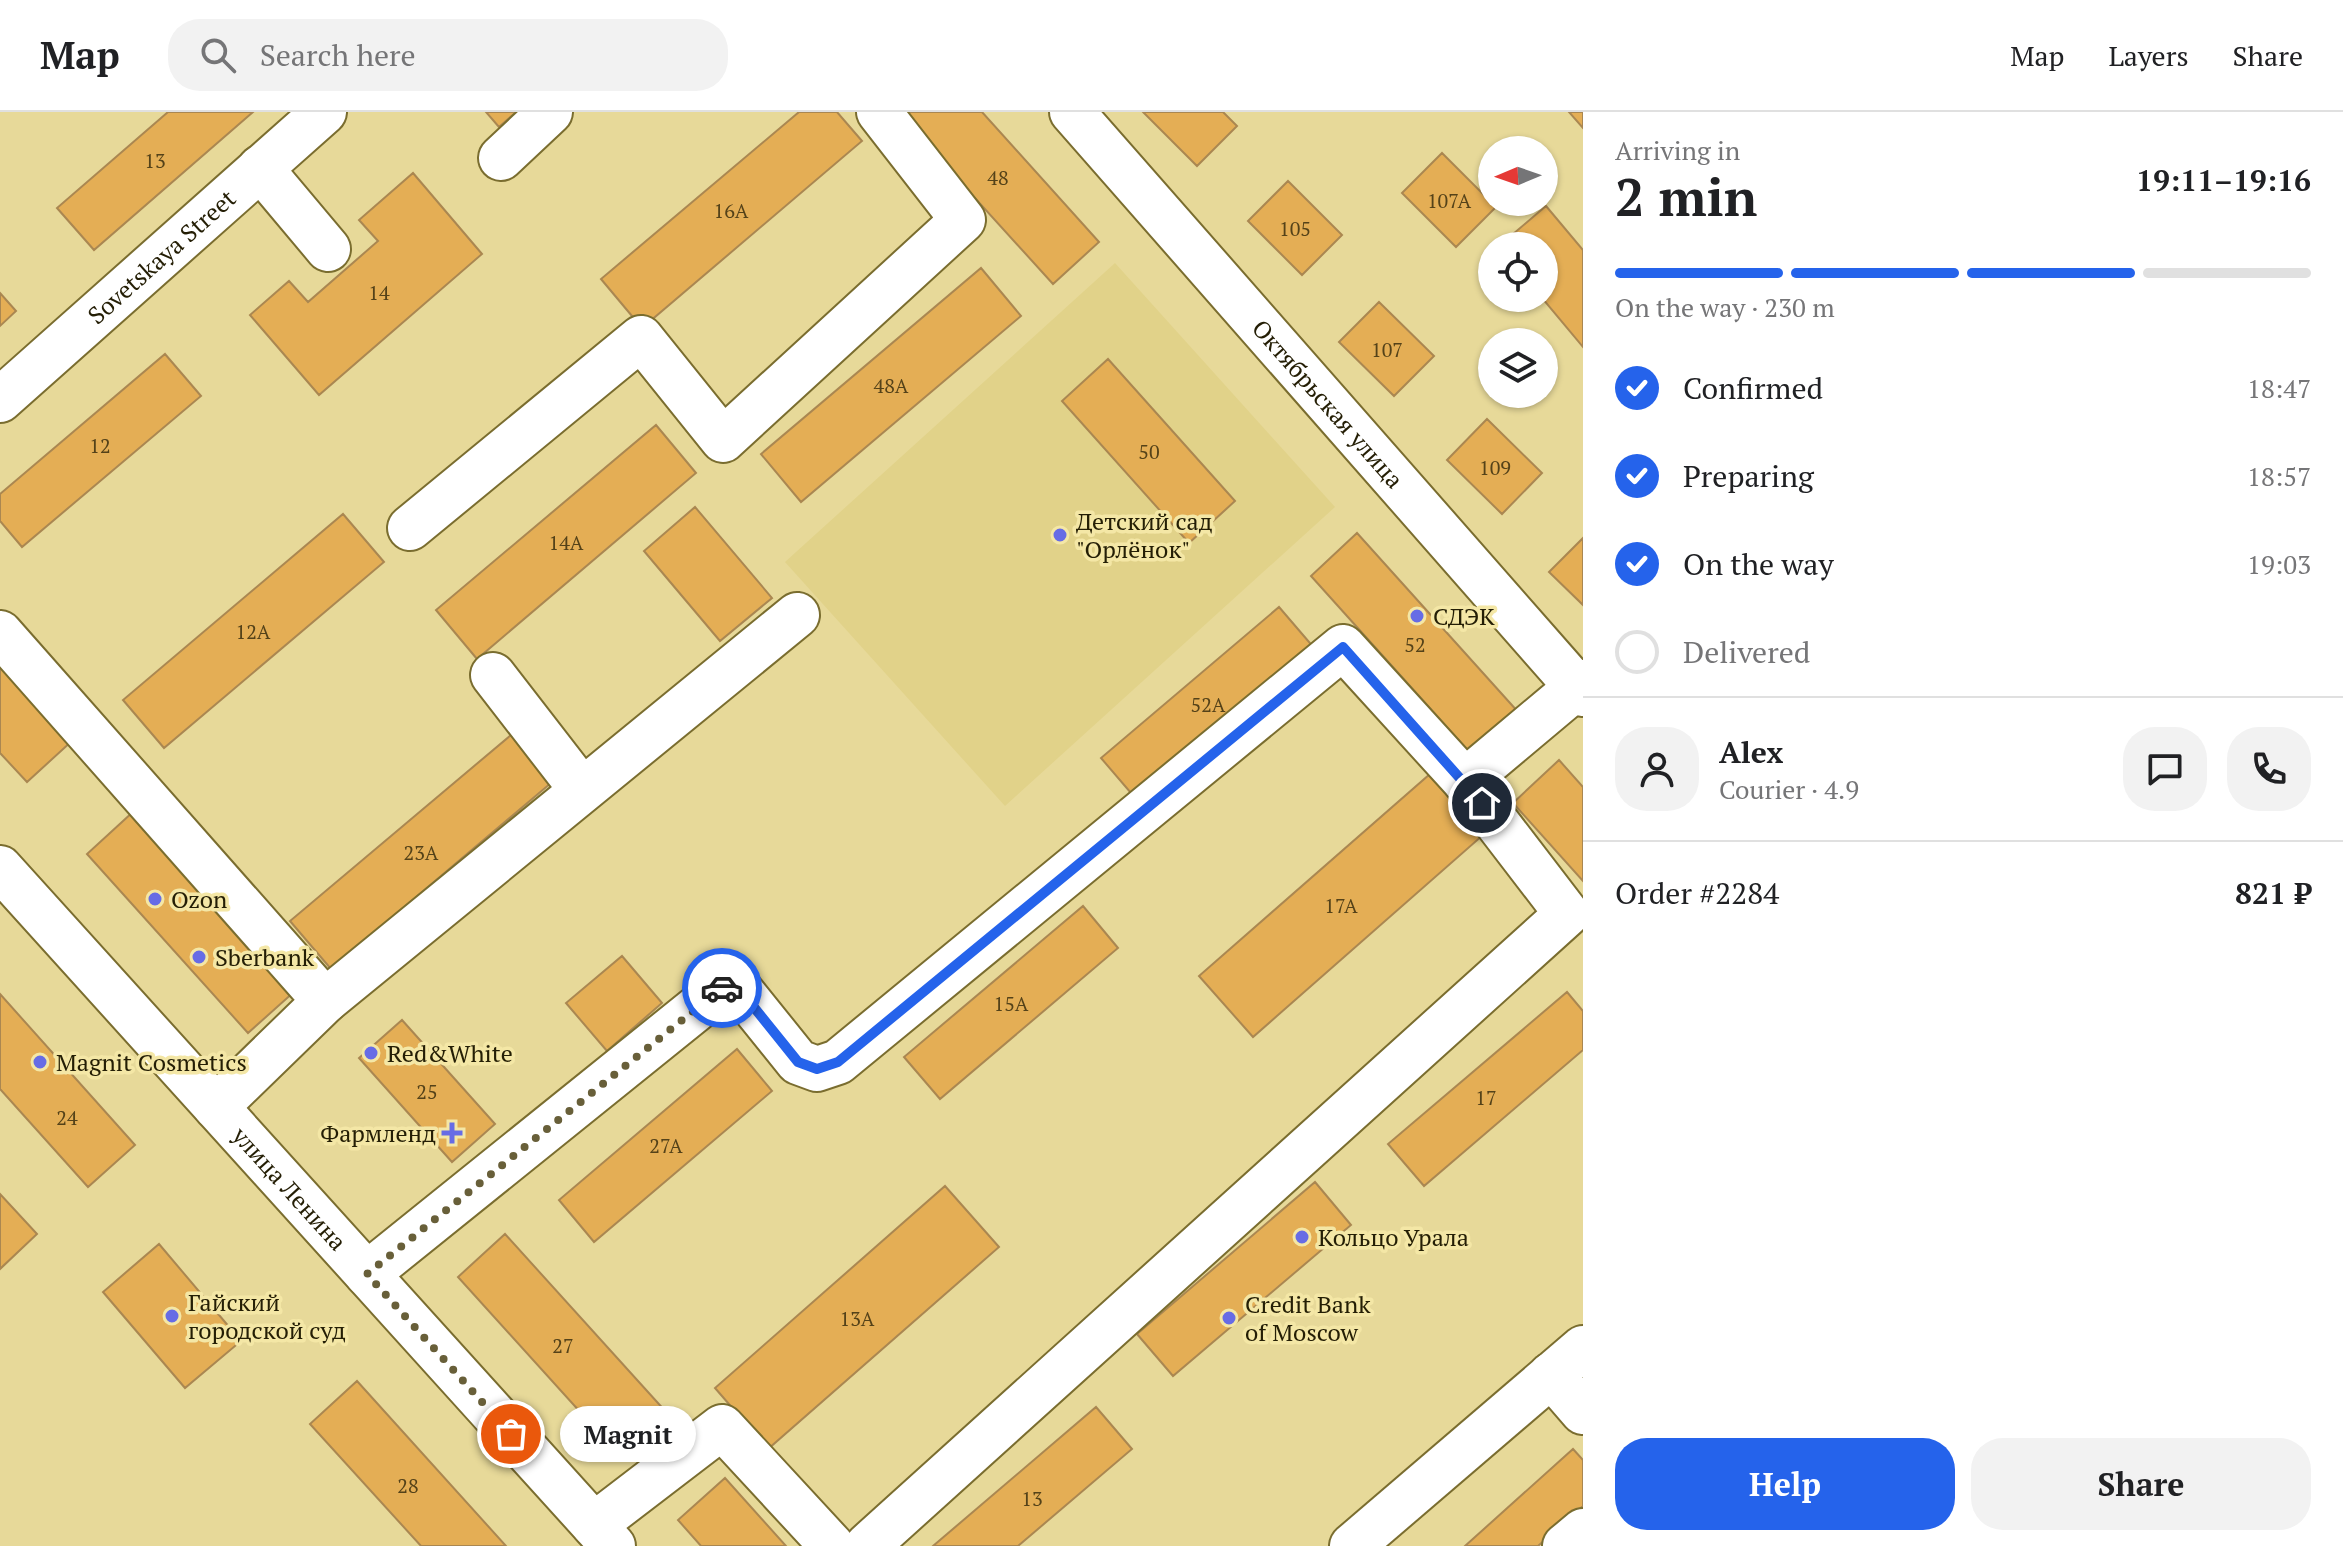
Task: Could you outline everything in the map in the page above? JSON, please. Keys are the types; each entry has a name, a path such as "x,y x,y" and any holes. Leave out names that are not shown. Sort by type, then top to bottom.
{"street":[{"name":"Sovetskaya Street","path":"0,400 324,112"},
{"path":"501,158 550,112"},
{"path":"410,528 641,338 723,440 963,220 879,112"},
{"name":"Октябрьская улица","path":"1072,112 1581,688"},
{"path":"260,168 328,249"},
{"path":"216,1107 325,1001 797,615"},
{"path":"0,633 325,1001"},
{"path":"367,1274 732,980 798,1062 817,1069 838,1062 1343,647 1465,781 1567,914 867,1546"},
{"path":"493,675 582,790"},
{"path":"1465,781 1581,688"},
{"name":"улица Ленина","path":"0,868 603,1536"},
{"path":"1352,1546 1583,1348"},
{"path":"1551,1375 1583,1412"},
{"path":"603,1536 722,1427 832,1546"},
{"path":"1565,1546 1583,1531"}],"shaded area":[{"name":"Детский сад \"Орлёнок\"","path":"1115,263 1335,507 1005,806 785,562"}],"building":[{"path":"168,112 253,112 94,250 57,208"},
{"path":"486,112 516,112 499,127"},
{"path":"799,112 837,112 862,141 642,328 601,279"},
{"path":"897,112 982,112 1099,242 1053,284"},
{"path":"1143,112 1223,112 1237,126 1197,166"},
{"path":"1569,112 1583,112 1583,128"},
{"path":"1442,153 1478,189 1478,216 1487,216 1456,247 1402,193"},
{"path":"413,173 482,254 319,395 250,315 289,281 308,302 378,241 359,220"},
{"path":"1288,181 1342,235 1302,275 1248,221"},
{"path":"1534,216 1554,216 1583,250 1583,347 1554,312 1558,312 1558,232 1515,232"},
{"path":"981,268 1021,316 801,502 761,454"},
{"path":"0,293 16,311 0,326"},
{"path":"1379,302 1434,356 1394,396 1339,342"},
{"path":"165,354 201,396 22,547 0,521 0,494"},
{"path":"1108,359 1235,501 1189,543 1062,401"},
{"path":"1487,419 1542,473 1502,514 1447,460"},
{"path":"656,425 696,473 477,659 436,610"},
{"path":"695,507 772,598 720,641 644,551"},
{"path":"343,514 384,562 164,748 123,700"},
{"path":"1357,533 1519,713 1472,755 1311,576"},
{"path":"1583,538 1583,605 1549,572"},
{"path":"1279,607 1315,649 1137,800 1101,758"},
{"path":"0,658 73,740 27,782 0,753"},
{"path":"511,735 551,783 331,969 290,921"},
{"path":"1559,760 1583,787 1583,881 1513,803"},
{"path":"1430,774 1483,835 1253,1037 1199,976"},
{"path":"134,811 295,991 248,1033 87,854"},
{"path":"1083,906 1118,948 940,1099 904,1057"},
{"path":"622,956 662,1003 607,1051 566,1003"},
{"path":"1567,992 1583,1011 1583,1050 1424,1186 1388,1144"},
{"path":"0,994 135,1145 88,1187 0,1089"},
{"path":"402,1020 495,1124 452,1162 359,1058"},
{"path":"737,1049 772,1091 594,1242 559,1200"},
{"path":"1315,1182 1351,1225 1173,1376 1137,1334"},
{"path":"945,1186 999,1247 768,1449 715,1388"},
{"path":"0,1194 37,1234 0,1269"},
{"path":"505,1234 667,1413 620,1456 458,1277"},
{"name":"Гайский городской суд","path":"159,1244 241,1341 185,1388 103,1292"},
{"path":"357,1381 506,1546 421,1546 310,1424"},
{"path":"1096,1407 1132,1449 1018,1546 933,1546"},
{"path":"1573,1449 1583,1460 1583,1506 1538,1546 1465,1546"},
{"path":"725,1478 786,1546 701,1546 678,1520"}],"way so far":[{"path":"511,1434 367,1274 722,988"}],"place":[{"name":"Детский сад \"Орлёнок\"","path":"1060,535"},
{"name":"СДЭК","path":"1417,616"},
{"name":"Ozon","path":"155,899"},
{"name":"Sberbank","path":"199,957"},
{"name":"Red&White","path":"371,1053"},
{"name":"Magnit Cosmetics","path":"40,1062"},
{"name":"Фармленд","path":"452,1133"},
{"name":"Кольцо Урала","path":"1302,1237"},
{"name":"Гайский городской суд","path":"172,1316"},
{"name":"Credit Bank of Moscow","path":"1229,1318"},
{"name":"Magnit","path":"511,1434"}],"route":[{"path":"722,988 732,980 798,1062 817,1069 838,1062 1343,647 1482,803"}]}
